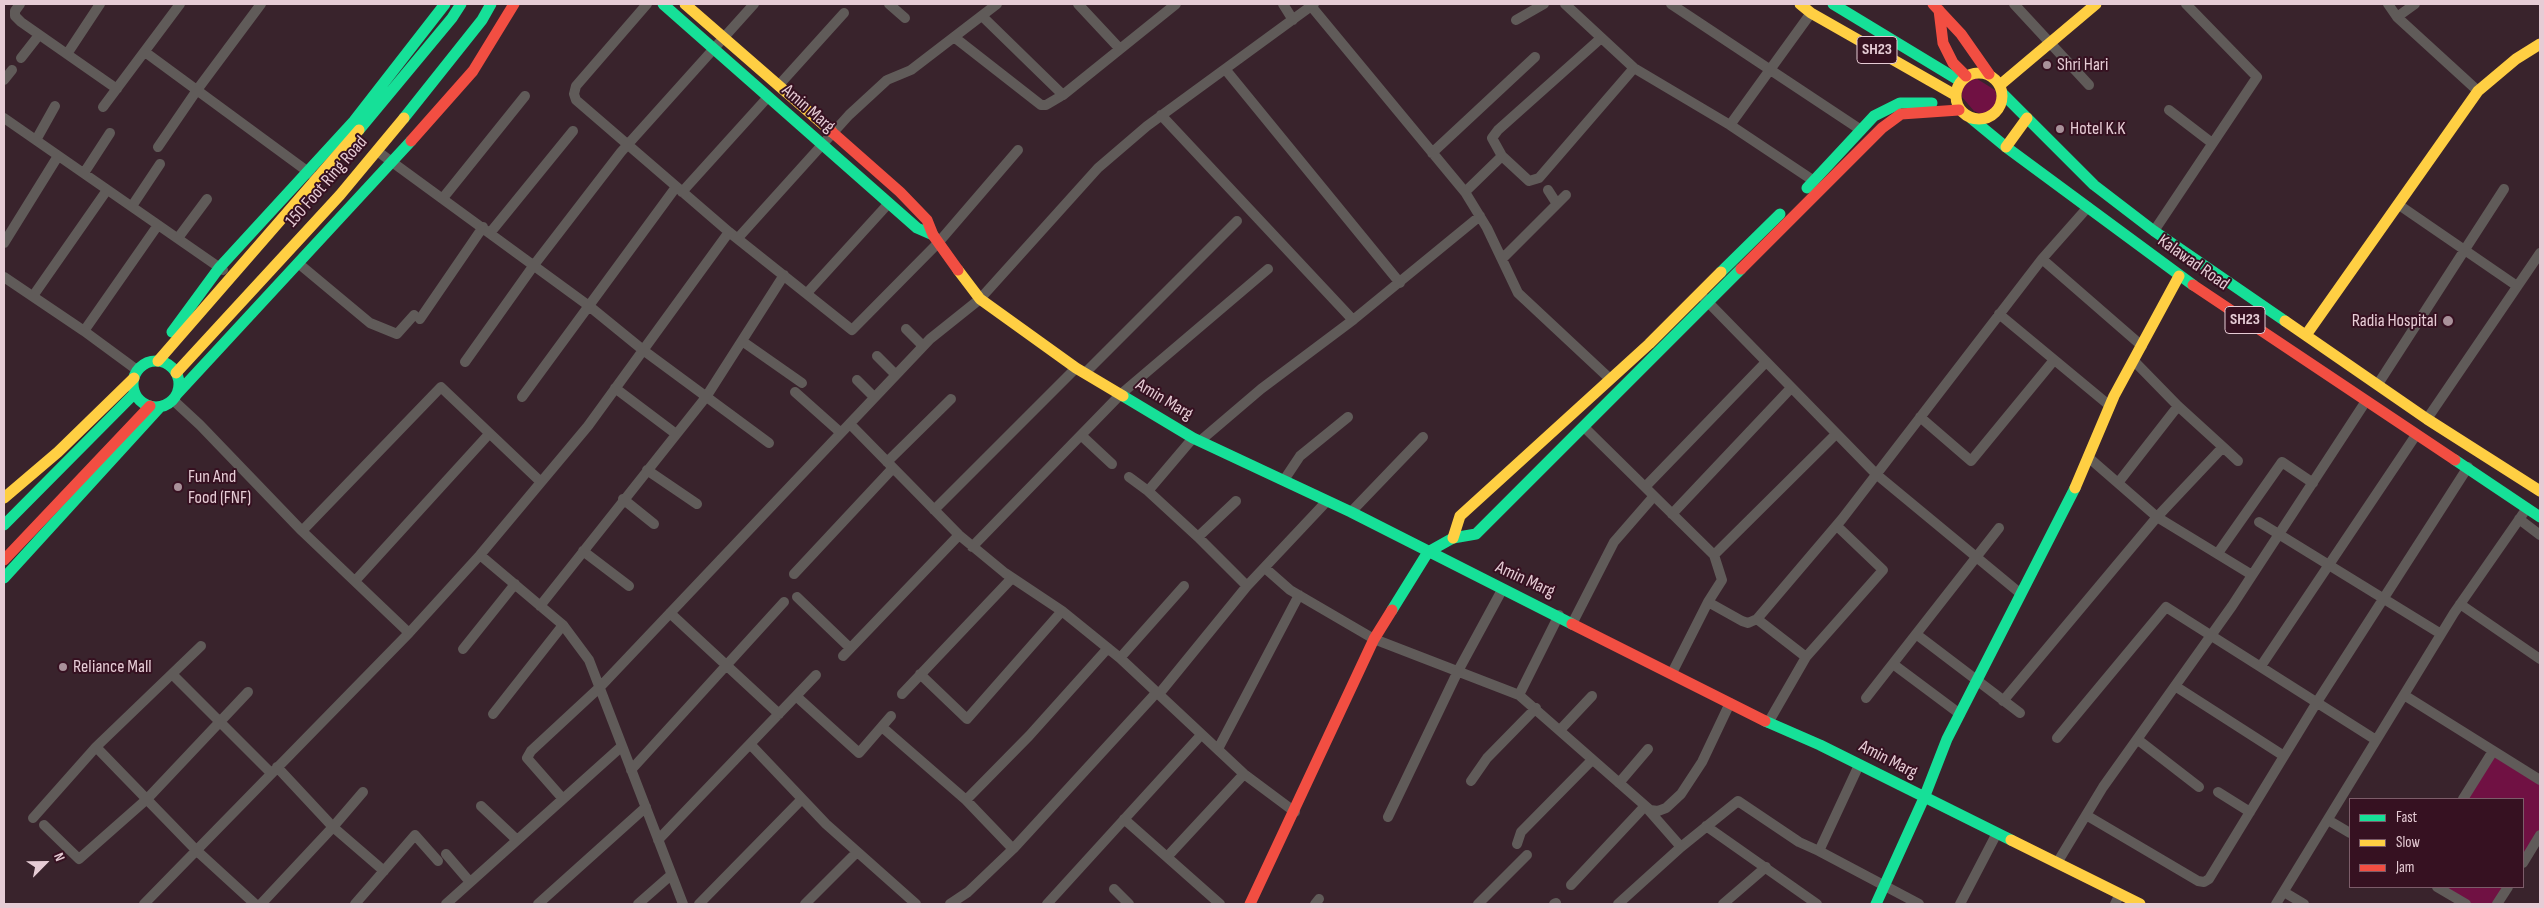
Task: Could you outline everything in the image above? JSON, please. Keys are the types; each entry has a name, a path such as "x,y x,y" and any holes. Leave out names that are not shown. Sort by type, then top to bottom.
{"main road":[{"path":"6,492 58,452 136,374 154,362 219,268 354,121 445,4"},
{"name":"150 Foot Ring Road","path":"154,362 318,179 452,18 461,4"},
{"name":"150 Foot Ring Road","path":"176,373 377,151 482,20 492,4"},
{"path":"4,560 155,406 175,397 394,161 473,71 489,48 514,4"},
{"name":"Amin Marg","path":"663,4 917,228 935,239"},
{"name":"Amin Marg","path":"685,4 834,133 927,220 935,239 980,298 1081,370 1197,440 1350,512 1502,590 1573,622 1768,723 1859,765 2057,863 2117,899 2140,904"},
{"name":"SH23","path":"1800,4 1957,103"},
{"name":"SH23","path":"1833,4 1963,78"},
{"path":"1250,904 1295,812 1374,639 1428,552 1453,538 1476,534 1874,116 1900,103 1957,103 1972,119 1988,118 1999,108 2001,89 2096,4"},
{"path":"1936,7 1943,43 1963,78 1957,103"},
{"path":"1936,7 1961,34 2001,89"},
{"path":"2306,335 2400,205 2478,91 2516,59 2540,44"},
{"path":"1963,78 1973,73 1989,74"},
{"name":"Kalawad Road","path":"2001,89 2027,118 2094,185 2154,231 2427,419 2540,491"},
{"path":"1453,538 1460,516 1609,378 1703,297 1882,128 1901,114 1957,103"},
{"path":"2006,147 2027,118"},
{"name":"Kalawad Road","path":"1972,119 2006,147 2179,276 2527,508"},
{"path":"1876,904 1924,798 1948,738 2088,457 2110,406 2179,276"},
{"path":"154,362 166,363 176,373 179,387 175,397"},
{"path":"136,374 135,393 139,400 155,406"},
{"path":"4,525 135,393"},
{"path":"4,578 155,406"},
{"name":"SH23","path":"2527,508 2540,517"}],"street":[{"path":"20,4 15,11 16,16 39,35 117,89"},
{"path":"67,54 100,4"},
{"path":"158,147 197,90 261,4"},
{"path":"647,4 579,82 574,94 576,100 729,232 852,330 1018,150"},
{"path":"464,362 534,265 627,144 754,4"},
{"path":"889,4 905,18"},
{"path":"738,238 849,115 887,80 911,70 997,4"},
{"path":"1078,4 1120,49"},
{"path":"954,37 1041,105 1046,105 1063,95 1176,4"},
{"path":"1283,4 1292,20"},
{"path":"1516,20 1544,4"},
{"path":"1565,4 1600,39 1634,68 1730,126 1814,181"},
{"path":"1671,4 1860,130"},
{"path":"2014,4 2089,85"},
{"path":"2154,231 2256,77 2186,4"},
{"path":"2388,4 2397,17 2478,91"},
{"path":"2397,17 2415,4"},
{"path":"103,107 145,52 175,5"},
{"path":"563,799 528,758 531,751 600,687 850,424 873,396 921,345 980,298 1098,168 1161,115 1312,5 1465,192 1503,258 1518,293 1609,378"},
{"path":"778,85 844,13"},
{"path":"1730,126 1769,69 1812,13"},
{"path":"982,16 1063,95"},
{"path":"21,58 39,35"},
{"path":"1600,39 1498,130 1492,138 1502,156 1529,181 1539,178 1634,68"},
{"path":"145,52 318,179"},
{"path":"1432,153 1535,57"},
{"path":"1224,69 1400,283"},
{"path":"4,80 12,70"},
{"path":"443,198 525,96"},
{"path":"522,397 679,189 768,97"},
{"path":"36,140 56,106"},
{"path":"2169,110 2212,143"},
{"path":"1161,115 1354,320"},
{"path":"5,120 132,206 230,276"},
{"path":"298,263 370,323 397,334 417,317 486,230 573,131"},
{"path":"84,173 110,134"},
{"path":"377,151 394,161 589,306 643,350 769,442"},
{"path":"4,243 58,156"},
{"path":"1465,192 1502,156"},
{"path":"132,206 160,164"},
{"path":"2378,384 2504,189"},
{"path":"33,296 107,190"},
{"path":"1548,190 1557,204"},
{"path":"1503,258 1566,195"},
{"path":"178,238 207,199"},
{"path":"807,293 889,203"},
{"path":"2400,205 2465,248 2517,286"},
{"path":"1708,602 1742,621 1748,623 1757,619 1837,526 2042,259 2088,207"},
{"path":"1148,491 1197,440 1261,389 1354,320 1480,216"},
{"path":"934,510 1236,222"},
{"path":"84,331 158,225"},
{"path":"144,904 409,632 480,555 588,426 729,232"},
{"path":"2427,419 2540,253"},
{"path":"2042,259 2142,346"},
{"path":"972,546 1082,436 1121,394 1268,269"},
{"path":"540,606 706,397 784,275"},
{"path":"4,277 84,331 136,374"},
{"path":"1703,297 1876,474 2021,594"},
{"path":"1999,314 2110,406"},
{"path":"906,329 921,345"},
{"path":"742,341 802,383"},
{"path":"877,356 895,374"},
{"path":"1920,417 1971,461 2054,360"},
{"path":"2134,361 2178,406 2238,461"},
{"path":"1645,487 1766,362"},
{"path":"857,380 873,396"},
{"path":"302,531 441,387 541,482"},
{"path":"615,388 676,434"},
{"path":"1672,514 1791,388"},
{"path":"794,392 841,433"},
{"path":"175,397 302,531 409,632"},
{"path":"794,574 951,399"},
{"path":"2057,863 2086,815 2252,576 2366,401"},
{"path":"2118,483 2178,406"},
{"path":"1284,480 1307,449 1348,417"},
{"path":"850,424 959,535 1012,578 1062,611 1108,648 1244,774 1295,812"},
{"path":"1586,429 1714,555 1722,580 1708,602 1672,673"},
{"path":"355,581 490,434"},
{"path":"1714,555 1836,434"},
{"path":"2261,666 2416,435"},
{"path":"1082,436 1112,464"},
{"path":"1350,512 1424,437"},
{"path":"2003,701 2157,517 2223,447"},
{"path":"2088,457 2157,517 2218,553 2252,576"},
{"path":"2218,553 2282,462 2313,483"},
{"path":"2086,815 2198,881 2204,882 2209,879 2317,702 2468,468"},
{"path":"647,470 697,504"},
{"path":"1129,477 1148,491 1248,586"},
{"path":"6,492 24,504"},
{"path":"1573,622 1614,542 1654,496"},
{"path":"623,500 654,524"},
{"path":"1198,537 1236,500"},
{"path":"950,904 968,892 1013,850 1158,693 1248,586 1327,501"},
{"path":"2276,904 2460,604 2527,508"},
{"path":"2519,519 2540,535"},
{"path":"2258,522 2441,634"},
{"path":"1768,723 1806,657 1883,570 1837,526"},
{"path":"1866,698 1975,556 1999,528"},
{"path":"843,656 959,535"},
{"path":"583,551 629,586"},
{"path":"480,555 563,625 589,660 683,904"},
{"path":"1265,568 1299,595 1374,639 1519,695 1536,708 1644,806 1681,847"},
{"path":"902,694 1012,578"},
{"path":"463,649 515,584"},
{"path":"1120,658 1184,586"},
{"path":"1388,817 1458,671 1502,590"},
{"path":"1218,749 1299,595"},
{"path":"797,597 850,648"},
{"path":"631,770 784,602"},
{"path":"2460,604 2540,659"},
{"path":"2057,738 2166,607 2376,740"},
{"path":"920,674 968,719 1062,611"},
{"path":"670,613 779,714"},
{"path":"1519,695 1559,615"},
{"path":"1757,619 1806,657"},
{"path":"493,714 563,625"},
{"path":"1916,634 2020,712"},
{"path":"33,818 96,747 201,646"},
{"path":"966,800 1029,736 1108,648"},
{"path":"1893,664 1960,714"},
{"path":"172,674 221,723 384,872"},
{"path":"658,840 816,676"},
{"path":"2175,686 2284,756"},
{"path":"44,825 79,859 147,799 221,723 248,692"},
{"path":"2404,695 2540,780"},
{"path":"796,696 859,753 891,716"},
{"path":"1560,730 1592,696"},
{"path":"1644,806 1658,811 1666,808 1681,794 1702,762 1730,703"},
{"path":"1471,781 1487,758 1536,708"},
{"path":"882,727 966,800 1013,850"},
{"path":"1047,904 1201,735"},
{"path":"2138,739 2199,787"},
{"path":"750,744 802,800 916,904"},
{"path":"446,904 622,746"},
{"path":"96,747 196,850 255,904"},
{"path":"1619,783 1648,749"},
{"path":"2464,798 2493,751"},
{"path":"1517,844 1521,832 1592,760"},
{"path":"1819,851 1859,765"},
{"path":"1167,857 1244,774"},
{"path":"261,904 364,792"},
{"path":"2218,792 2250,812"},
{"path":"699,904 802,800"},
{"path":"1618,904 1681,847 1738,801 1800,842 1919,904"},
{"path":"481,806 517,840"},
{"path":"1571,885 1644,806"},
{"path":"538,904 646,807"},
{"path":"1124,819 1220,904"},
{"path":"2328,820 2349,833"},
{"path":"1706,826 1817,904"},
{"path":"1960,904 1997,834"},
{"path":"355,904 415,835 438,861"},
{"path":"2524,861 2540,835"},
{"path":"805,904 857,852"},
{"path":"446,854 470,882"},
{"path":"1478,904 1527,855"},
{"path":"1723,904 1766,867"},
{"path":"638,904 671,875"},
{"path":"2440,888 2466,904"},
{"path":"2497,904 2507,888"},
{"path":"1114,889 1129,904"},
{"path":"2284,892 2304,904"}],"shaded area":[{"path":"1974,77 1995,90 1999,104 1997,111 1991,115 1983,115 1974,111 1962,97 1962,85 1967,79"},
{"path":"2493,751 2540,780 2540,835 2524,861 2524,798 2464,798"},
{"path":"2439,888 2507,888 2497,904 2466,904"}],"traffic: fast":[{"path":"172,332 219,268 354,121 445,4"},
{"path":"359,130 452,18 461,4"},
{"path":"404,118 482,20 491,4"},
{"path":"663,4 917,228 933,235"},
{"path":"1833,4 1960,81"},
{"path":"2002,93 2094,185 2154,231 2285,321"},
{"path":"1807,188 1874,116 1900,103 1932,103"},
{"path":"1972,119 2006,147 2193,285"},
{"path":"177,394 411,141"},
{"path":"1721,272 1780,214"},
{"path":"1392,610 1428,552 1453,538 1476,534 1741,269"},
{"path":"156,361 169,365 175,371 179,384 175,397 169,403 156,407 143,403 137,397 133,384 137,371 143,365 156,361"},
{"path":"4,525 135,393"},
{"path":"1123,396 1193,438 1351,512 1572,624"},
{"path":"4,578 160,407"},
{"path":"2455,460 2540,517"},
{"path":"1876,904 1924,798 1947,739 2075,488"},
{"path":"1765,721 1820,745 2011,840"}],"traffic: slow":[{"path":"685,4 832,132"},
{"path":"1800,4 1811,13 1955,95"},
{"path":"2000,85 2096,4"},
{"path":"2306,335 2478,91 2516,59 2540,44"},
{"path":"1974,73 1984,73 1996,79 2001,87 2002,96 2001,105 1996,113 1988,118 1974,119 1966,116 1959,109 1956,101 1956,91 1959,83 1966,76 1974,73"},
{"path":"176,373 340,195 404,118"},
{"path":"2006,147 2027,118"},
{"path":"158,361 359,130"},
{"path":"958,270 980,299 1076,368 1123,396"},
{"path":"1453,538 1460,516 1649,344 1721,272"},
{"path":"2075,488 2114,396 2179,276"},
{"path":"2285,321 2427,419 2540,491"},
{"path":"4,498 58,452 134,378"},
{"path":"2011,840 2140,904"}],"traffic: jam":[{"path":"411,141 473,71 514,4"},
{"path":"1933,4 1961,34 1989,74"},
{"path":"1939,10 1943,43 1953,63 1966,76"},
{"path":"1741,269 1882,128 1901,114 1959,110"},
{"path":"832,132 900,192 927,220 933,235 958,270"},
{"path":"2193,285 2455,460"},
{"path":"4,560 150,406"},
{"path":"1250,904 1374,639 1392,610"},
{"path":"1572,624 1765,721"}],"place":[{"name":"Shri Hari","path":"2047,65"},
{"name":"Hotel K.K","path":"2060,129"},
{"name":"Radia Hospital","path":"2448,321"},
{"name":"Fun And Food (FNF)","path":"178,487"},
{"name":"Reliance Mall","path":"63,667"}]}
